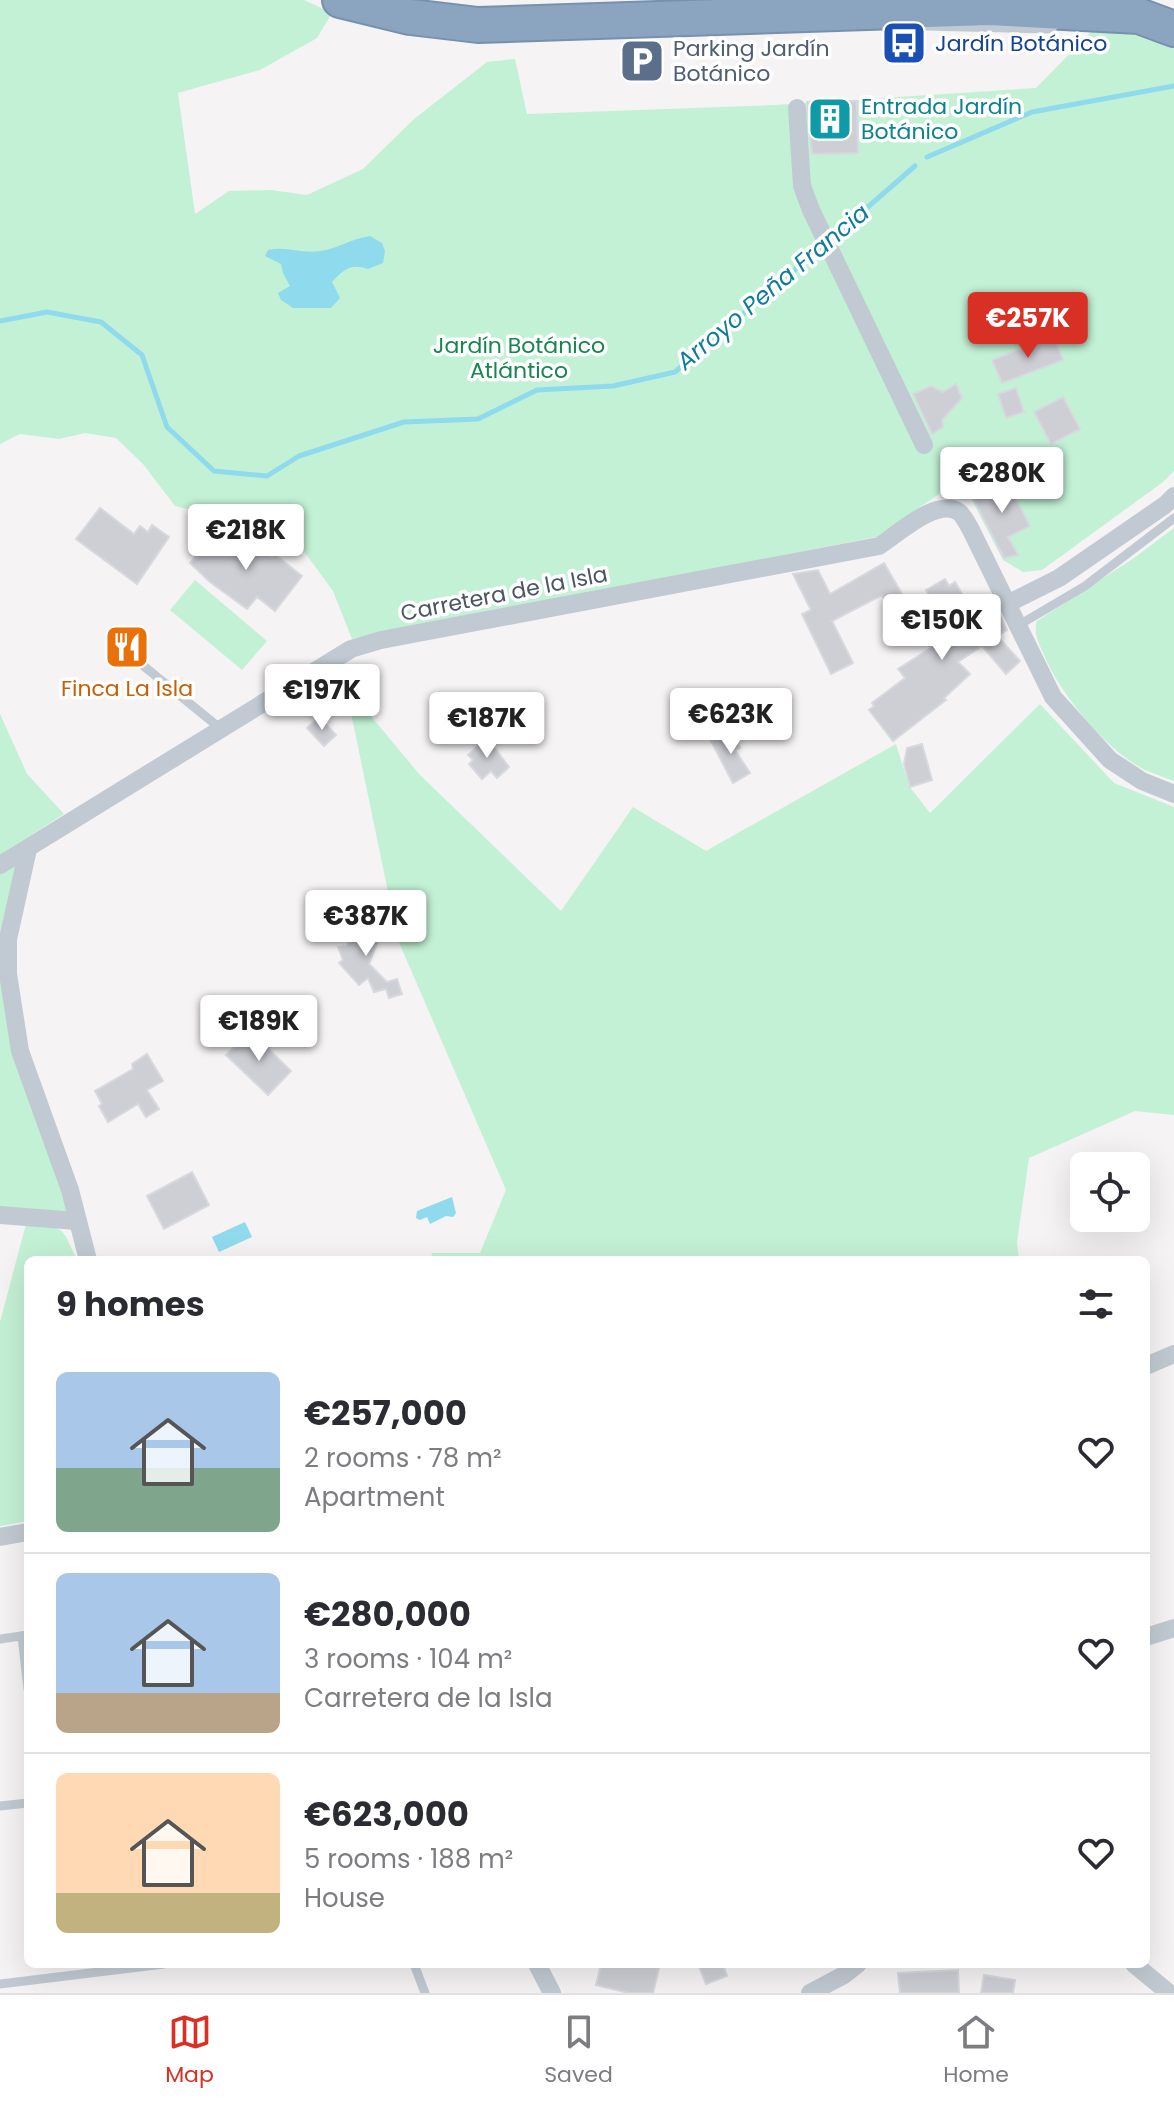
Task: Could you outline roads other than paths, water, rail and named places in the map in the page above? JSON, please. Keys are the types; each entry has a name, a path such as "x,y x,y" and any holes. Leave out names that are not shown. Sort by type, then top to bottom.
{"highway":[{"path":"340,0 410,17 478,25 795,7 844,11 1071,6 1139,16 1174,29"}],"street":[{"path":"797,108 802,186 821,234 924,445"},
{"path":"1174,496 1059,578 1009,603 1053,697 1110,760 1142,781 1174,794"},
{"name":"Carretera de la Isla","path":"0,865 351,649 366,645 879,546 931,511 945,507 960,513 1009,603"},
{"path":"28,849 8,939 8,974 20,1051 70,1190 87,1256"},
{"path":"0,1215 76,1221"},
{"path":"1150,1364 1174,1354"},
{"path":"0,1537 24,1533"},
{"path":"1150,1636 1174,1628"},
{"path":"539,1968 552,1993"},
{"path":"810,1993 853,1968"},
{"path":"1139,1968 1169,1993"}],"lane":[{"path":"907,26 1048,29 1071,6"},
{"path":"844,11 880,22"},
{"path":"1019,625 1085,586 1174,518"},
{"path":"113,641 221,729"},
{"path":"0,1639 24,1635"},
{"path":"0,1806 24,1803"},
{"path":"56,1968 57,1977"},
{"path":"0,1984 131,1968"},
{"path":"416,1968 425,1993"}],"water":[{"path":"370,236 382,243 385,251 383,263 368,269 352,267 340,274 332,282 340,298 331,308 293,308 281,300 278,293 290,286 281,264 265,256 268,250 320,251"},
{"path":"452,1197 456,1213 453,1217 446,1216 430,1224 427,1217 416,1218 417,1211"},
{"path":"245,1222 252,1237 219,1252 212,1237"}],"waterway":[{"name":"Arroyo Peña Francia","path":"927,157 1032,112 1174,86"},
{"name":"Arroyo Peña Francia","path":"831,239 915,166"},
{"name":"Arroyo Peña Francia","path":"0,321 47,312 101,322 142,355 167,427 214,471 267,476 299,456 404,422 478,419 537,390 613,386 675,372 824,245"}],"place":[{"name":"Jardín Botánico","path":"904,43"},
{"name":"Parking Jardín Botánico","path":"642,61"},
{"name":"Entrada Jardín Botánico","path":"830,119"},
{"name":"Finca La Isla","path":"127,647"}],"park label":[{"name":"Jardín Botánico Atlántico","path":"519,358"}]}
